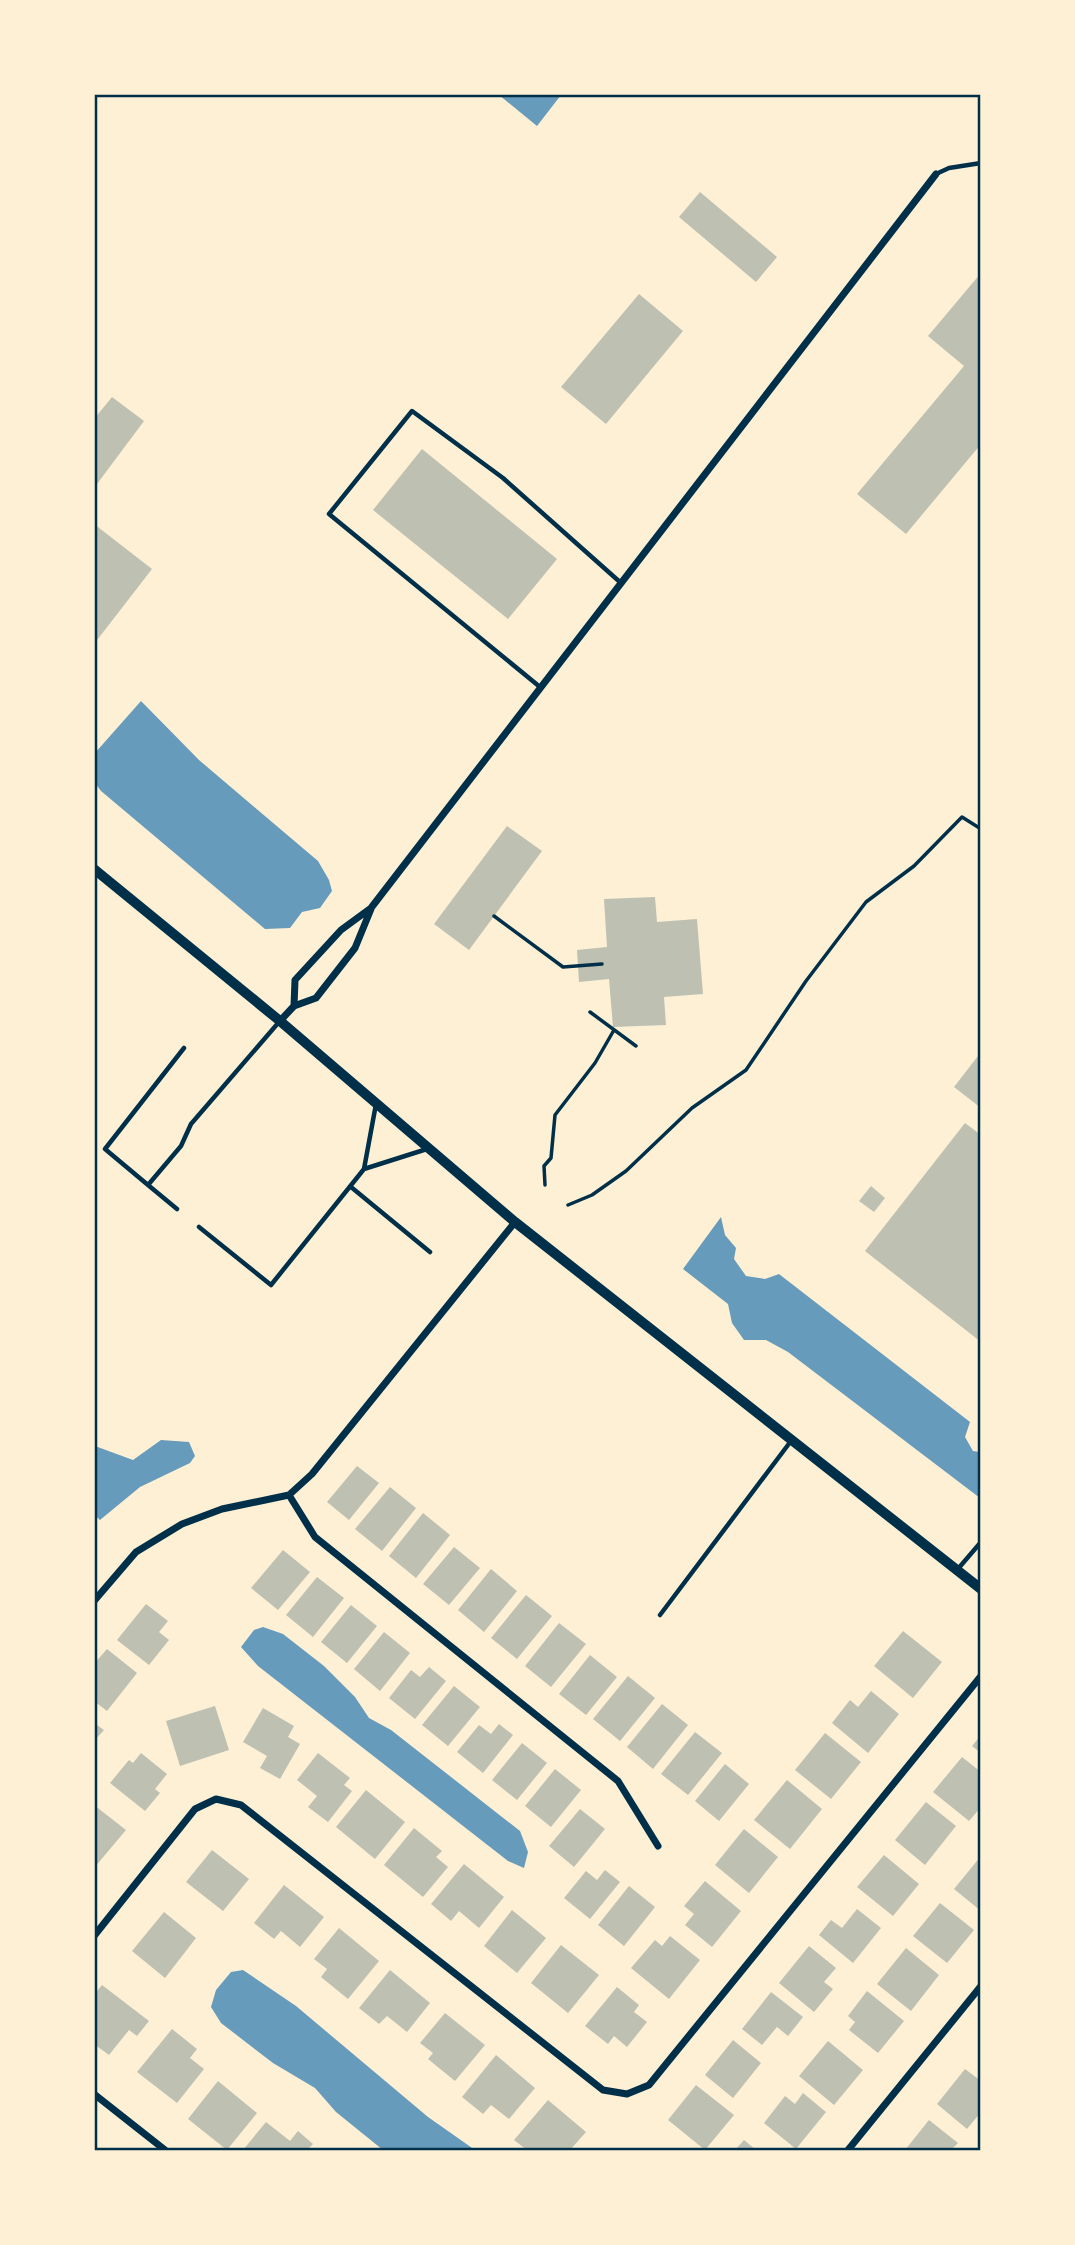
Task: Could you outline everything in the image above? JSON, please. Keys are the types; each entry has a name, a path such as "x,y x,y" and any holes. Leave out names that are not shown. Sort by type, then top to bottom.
{"street":[{"path":"280,1021 294,1006 316,998 355,948 371,908 936,174"},
{"path":"94,869 280,1021 516,1222 979,1585"},
{"path":"294,1006 295,980 341,930 371,908"},
{"path":"94,1601 135,1552 182,1524 222,1509 289,1495 312,1474 516,1222"},
{"path":"289,1495 315,1538 618,1782 658,1846"},
{"path":"94,1936 195,1809 216,1799 241,1805 603,2090 627,2094 649,2085 981,1676"},
{"path":"848,2151 981,1986"},
{"path":"94,2094 165,2151"}],"lane":[{"path":"936,174 949,168 981,163"},
{"path":"541,688 329,514 412,411 503,478 621,584"},
{"path":"148,1185 181,1146 191,1124 280,1021"},
{"path":"177,1209 104,1149 184,1048"},
{"path":"199,1227 271,1284 364,1170 377,1104"},
{"path":"364,1170 428,1148"},
{"path":"351,1186 430,1252"},
{"path":"660,1615 791,1440"},
{"path":"957,1570 981,1542"}],"path":[{"path":"568,1205 592,1195 626,1171 692,1108 746,1070 806,981 866,901 914,866 962,817 981,829"},
{"path":"494,916 563,967 602,964"},
{"path":"590,1012 636,1046"},
{"path":"545,1185 544,1166 551,1158 555,1115 595,1063 614,1030"}],"water":[{"path":"499,95 561,95 537,126"},
{"path":"141,701 199,760 318,861 332,891 320,908 302,912 290,928 265,929 101,791 95,783 95,753"},
{"path":"721,1217 725,1235 736,1248 734,1259 746,1276 765,1279 779,1274 970,1422 965,1437 973,1451 980,1452 980,1498 788,1352 766,1340 744,1340 732,1323 728,1304 683,1269"},
{"path":"161,1440 189,1442 195,1456 190,1463 140,1487 100,1520 95,1515 95,1446 133,1460"},
{"path":"263,1627 283,1634 324,1666 355,1697 369,1718 391,1730 520,1831 528,1852 524,1868 508,1861 258,1666 241,1647 254,1630"},
{"path":"243,1970 296,2006 428,2117 475,2150 383,2150 336,2112 315,2088 273,2063 221,2023 211,2007 216,1990 231,1972"}],"building":[{"path":"700,192 777,257 756,282 679,217"},
{"path":"981,273 981,444 906,534 857,494 964,366 928,336"},
{"path":"639,294 683,331 606,424 561,387"},
{"path":"112,397 144,421 94,488 94,419"},
{"path":"422,449 557,559 508,619 373,510"},
{"path":"94,524 152,569 94,644"},
{"path":"507,826 542,851 469,950 434,924"},
{"path":"655,897 657,922 697,919 703,994 664,997 666,1025 613,1027 609,979 579,982 577,950 607,947 604,899"},
{"path":"978,1056 981,1058 981,1108 954,1087"},
{"path":"965,1123 981,1135 981,1342 865,1251"},
{"path":"871,1186 885,1198 874,1212 859,1201"},
{"path":"357,1466 379,1483 349,1520 327,1502"},
{"path":"390,1487 416,1508 382,1551 355,1529"},
{"path":"423,1513 450,1535 416,1578 389,1556"},
{"path":"454,1547 480,1568 449,1605 423,1584"},
{"path":"283,1550 310,1572 278,1610 251,1588"},
{"path":"491,1569 517,1591 484,1632 458,1610"},
{"path":"317,1577 344,1598 313,1637 286,1615"},
{"path":"526,1595 552,1616 517,1659 491,1638"},
{"path":"146,1604 168,1621 159,1632 169,1640 149,1665 117,1640"},
{"path":"351,1605 377,1626 347,1663 321,1642"},
{"path":"559,1623 586,1644 551,1687 525,1666"},
{"path":"903,1631 942,1662 913,1698 874,1666"},
{"path":"384,1632 410,1653 380,1691 354,1669"},
{"path":"107,1649 137,1673 107,1711 94,1701 94,1664"},
{"path":"590,1655 617,1677 586,1715 559,1694"},
{"path":"429,1667 446,1681 415,1719 389,1698 411,1670 420,1677"},
{"path":"628,1676 655,1698 620,1741 593,1719"},
{"path":"454,1686 480,1707 448,1746 422,1725"},
{"path":"871,1691 899,1714 868,1753 832,1723 850,1700 858,1707"},
{"path":"662,1704 688,1725 653,1769 627,1747"},
{"path":"215,1706 229,1750 180,1766 166,1721"},
{"path":"263,1708 294,1726 288,1737 300,1744 280,1779 260,1768 267,1756 243,1742"},
{"path":"94,1723 104,1730 94,1741"},
{"path":"499,1724 513,1735 483,1773 457,1752 479,1725 491,1734"},
{"path":"695,1732 722,1753 688,1795 661,1774"},
{"path":"825,1733 861,1762 831,1799 795,1770"},
{"path":"981,1735 981,1753 972,1746"},
{"path":"522,1743 547,1763 517,1800 492,1780"},
{"path":"141,1753 167,1774 155,1789 160,1793 145,1811 110,1783 129,1760 133,1763"},
{"path":"318,1753 350,1778 344,1785 352,1791 328,1822 308,1807 317,1796 297,1780"},
{"path":"962,1757 981,1772 981,1807 969,1821 933,1792"},
{"path":"725,1764 749,1784 719,1821 695,1801"},
{"path":"555,1769 581,1790 551,1827 525,1806"},
{"path":"787,1780 822,1809 790,1849 754,1820"},
{"path":"366,1790 405,1822 375,1859 336,1827"},
{"path":"926,1802 956,1826 925,1865 895,1840"},
{"path":"94,1805 126,1830 94,1868"},
{"path":"580,1809 605,1829 574,1867 549,1846"},
{"path":"414,1828 442,1851 436,1857 448,1867 423,1897 384,1865"},
{"path":"744,1829 778,1857 749,1893 715,1865"},
{"path":"212,1850 249,1879 223,1911 186,1882"},
{"path":"884,1855 919,1884 893,1916 857,1887"},
{"path":"981,1856 981,1911 954,1889"},
{"path":"464,1864 504,1897 479,1928 459,1911 451,1921 431,1904"},
{"path":"605,1870 620,1882 590,1919 564,1898 586,1871 597,1880"},
{"path":"705,1881 741,1911 712,1947 685,1925 694,1914 684,1906"},
{"path":"284,1885 324,1917 300,1947 281,1931 274,1939 254,1923"},
{"path":"629,1886 655,1907 624,1946 598,1925"},
{"path":"940,1903 974,1930 947,1963 913,1936"},
{"path":"857,1909 881,1928 853,1963 819,1935 831,1920 842,1928"},
{"path":"512,1910 546,1938 517,1973 484,1946"},
{"path":"164,1912 196,1938 165,1978 132,1951"},
{"path":"339,1928 379,1961 348,1999 321,1977 327,1969 314,1959"},
{"path":"670,1936 700,1960 669,1999 631,1968 655,1940 662,1946"},
{"path":"561,1945 599,1975 568,2013 531,1983"},
{"path":"809,1946 836,1968 824,1982 833,1989 814,2012 779,1983"},
{"path":"906,1948 939,1975 911,2011 877,1984"},
{"path":"390,1970 430,2003 407,2032 387,2016 379,2024 359,2008"},
{"path":"102,1985 149,2021 137,2036 129,2030 109,2055 94,2044 94,1995"},
{"path":"617,1987 639,2005 634,2012 647,2022 627,2047 614,2036 608,2044 585,2026"},
{"path":"867,1991 904,2021 878,2053 849,2030 855,2022 848,2016"},
{"path":"771,1992 803,2017 788,2036 777,2027 762,2045 742,2029"},
{"path":"445,2013 485,2045 455,2081 428,2059 433,2053 420,2043"},
{"path":"172,2029 197,2049 190,2058 204,2069 177,2103 137,2072"},
{"path":"733,2040 761,2063 733,2098 705,2075"},
{"path":"828,2041 863,2070 834,2105 799,2076"},
{"path":"496,2055 535,2088 509,2119 491,2105 483,2114 462,2097"},
{"path":"965,2069 981,2081 981,2112 967,2129 937,2104"},
{"path":"218,2081 257,2113 227,2150 188,2119"},
{"path":"696,2085 734,2115 705,2150 668,2120"},
{"path":"803,2093 826,2112 796,2149 764,2123 785,2096 795,2104"},
{"path":"548,2100 586,2132 570,2150 527,2150 514,2140"},
{"path":"929,2120 958,2143 951,2150 905,2150"},
{"path":"266,2122 290,2141 298,2131 313,2144 307,2150 243,2150"},
{"path":"744,2140 756,2150 735,2150"}]}
